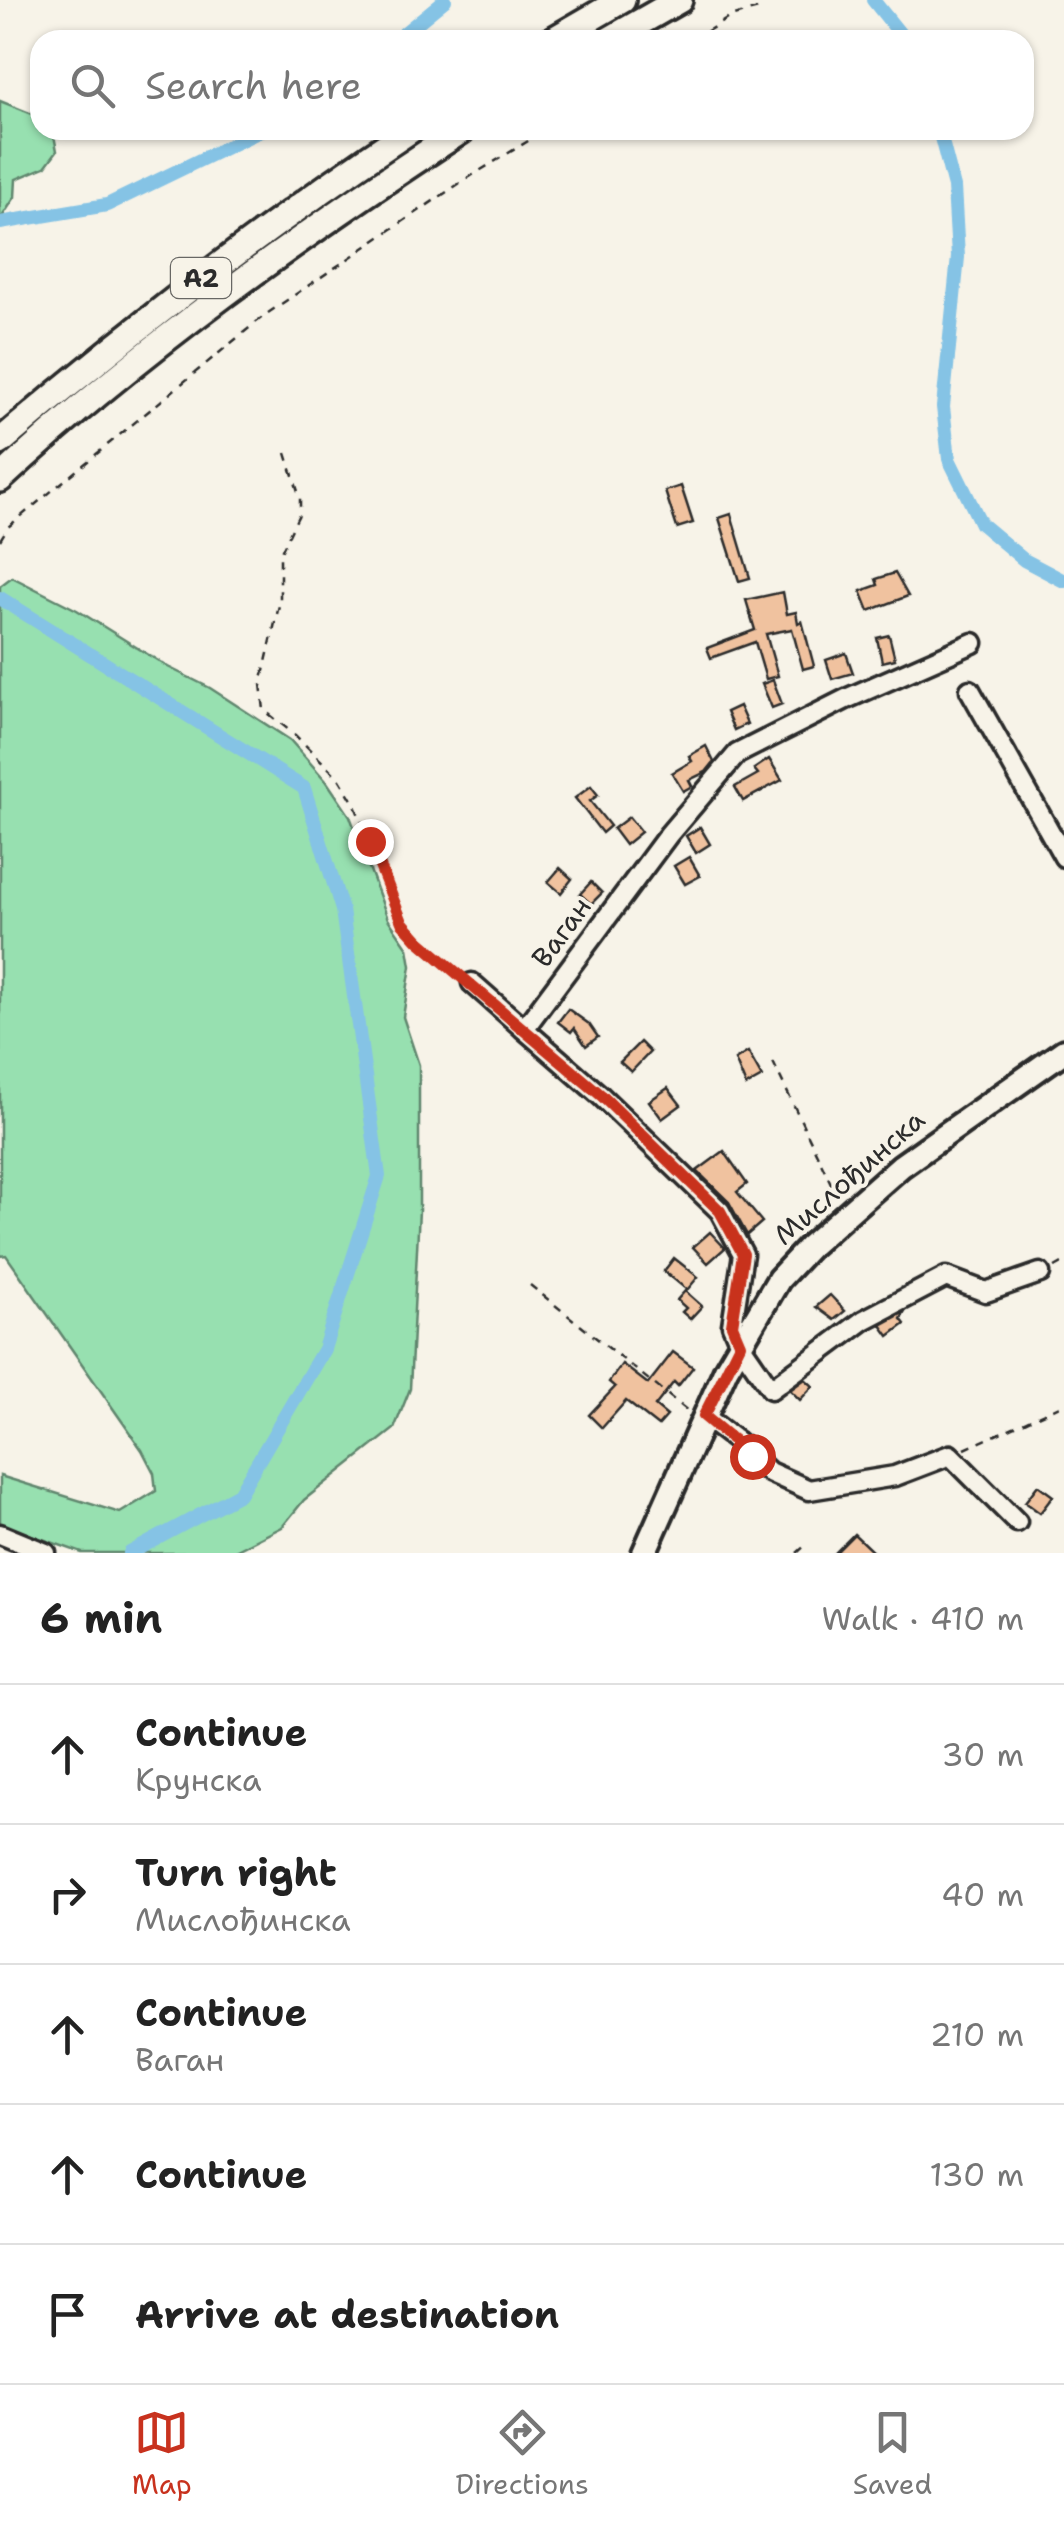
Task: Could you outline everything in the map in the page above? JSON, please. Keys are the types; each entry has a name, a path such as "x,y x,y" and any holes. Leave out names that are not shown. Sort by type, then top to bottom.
{"highway":[{"path":"570,30 622,0"},
{"path":"627,30 679,0"},
{"name":"A2","path":"0,442 181,292 396,140"},
{"name":"A2","path":"0,479 177,332 361,197 447,140"}],"main road":[{"name":"Мислођинска","path":"644,1553 703,1419 778,1279 845,1214 924,1148 1064,1051"}],"street":[{"name":"Ваган","path":"524,1029 669,834 738,754 846,699 972,643"},
{"path":"970,690 1064,856"},
{"path":"472,983 602,1096 720,1211 743,1254 732,1325 740,1344 771,1388 864,1320 946,1277 986,1292 1040,1273"},
{"path":"703,1419 738,1442 769,1472 809,1490 896,1476 950,1456 1017,1522"},
{"path":"0,1534 46,1553"}],"path":[{"path":"709,30 730,17 758,9"},
{"path":"0,540 8,527 266,316 530,140"},
{"path":"286,452 300,498 300,512 280,554 280,601 261,684 264,710 339,778 354,803 402,922 419,941 472,983"},
{"path":"773,1062 845,1214"},
{"path":"530,1285 703,1419"},
{"path":"950,1456 1064,1404"},
{"path":"797,1553 806,1544"}],"green space":[{"path":"0,101 30,113 30,140 55,140 57,151 45,167 16,179 15,197 0,220"},
{"path":"12,577 77,610 290,740 327,782 350,816 388,919 408,948 411,966 403,1017 419,1065 419,1210 410,1389 394,1429 304,1500 282,1527 231,1553 82,1553 0,1524 0,1476 120,1513 156,1491 154,1473 142,1450 6,1255 0,1256 0,586"}],"building":[{"path":"681,486 693,523 677,528 665,491"},
{"path":"731,514 750,578 739,581 719,518"},
{"path":"895,573 908,596 869,611 861,591 878,585 876,579"},
{"path":"783,592 787,614 796,612 798,623 802,621 814,666 803,669 792,629 766,634 778,676 766,679 755,642 711,658 707,648 755,630 746,600"},
{"path":"889,635 895,659 882,662 877,638"},
{"path":"846,653 853,673 832,679 826,660"},
{"path":"773,680 782,704 772,708 762,684"},
{"path":"739,706 747,724 734,730 726,712"},
{"path":"706,746 714,762 706,772 689,780 692,786 683,791 672,773 692,761 689,756"},
{"path":"769,759 782,780 743,801 735,787 758,774 754,769"},
{"path":"591,786 598,795 590,801 610,826 602,833 575,798"},
{"path":"629,817 641,832 625,845 613,829"},
{"path":"700,827 710,844 696,853 686,836"},
{"path":"689,857 700,876 685,884 674,866"},
{"path":"560,868 572,879 561,893 548,882"},
{"path":"591,882 602,893 591,904 580,894"},
{"path":"568,1009 589,1024 598,1037 586,1046 574,1028 571,1032 558,1022"},
{"path":"640,1042 650,1052 631,1072 620,1062"},
{"path":"748,1052 762,1077 746,1086 735,1060"},
{"path":"668,1088 681,1105 662,1119 649,1101"},
{"path":"724,1151 747,1184 737,1192 762,1222 747,1235 729,1202 697,1171"},
{"path":"710,1232 725,1248 708,1263 693,1247"},
{"path":"674,1258 698,1277 687,1290 664,1271"},
{"path":"685,1291 702,1306 690,1319 677,1300"},
{"path":"830,1295 845,1311 834,1320 816,1307"},
{"path":"905,1312 901,1319 905,1324 889,1336 881,1325"},
{"path":"673,1352 693,1367 678,1386 674,1382 655,1406 667,1416 658,1426 626,1401 602,1428 589,1415 615,1387 609,1382 622,1364 648,1384"},
{"path":"805,1379 813,1386 800,1400 790,1390"},
{"path":"1038,1485 1053,1496 1040,1513 1025,1502"},
{"path":"854,1534 874,1553 835,1553"}],"waterway":[{"path":"408,30 445,0"},
{"path":"873,0 897,30"},
{"path":"0,223 107,205 241,140"},
{"path":"942,140 954,187 958,257 943,407 949,459 981,524 1024,560 1064,581"},
{"path":"0,598 304,788 342,910 379,1176 324,1349 239,1494 130,1553"}],"route":[{"path":"370,841 402,922 419,941 602,1096 720,1211 743,1254 732,1325 740,1344 704,1416 752,1456"}]}
